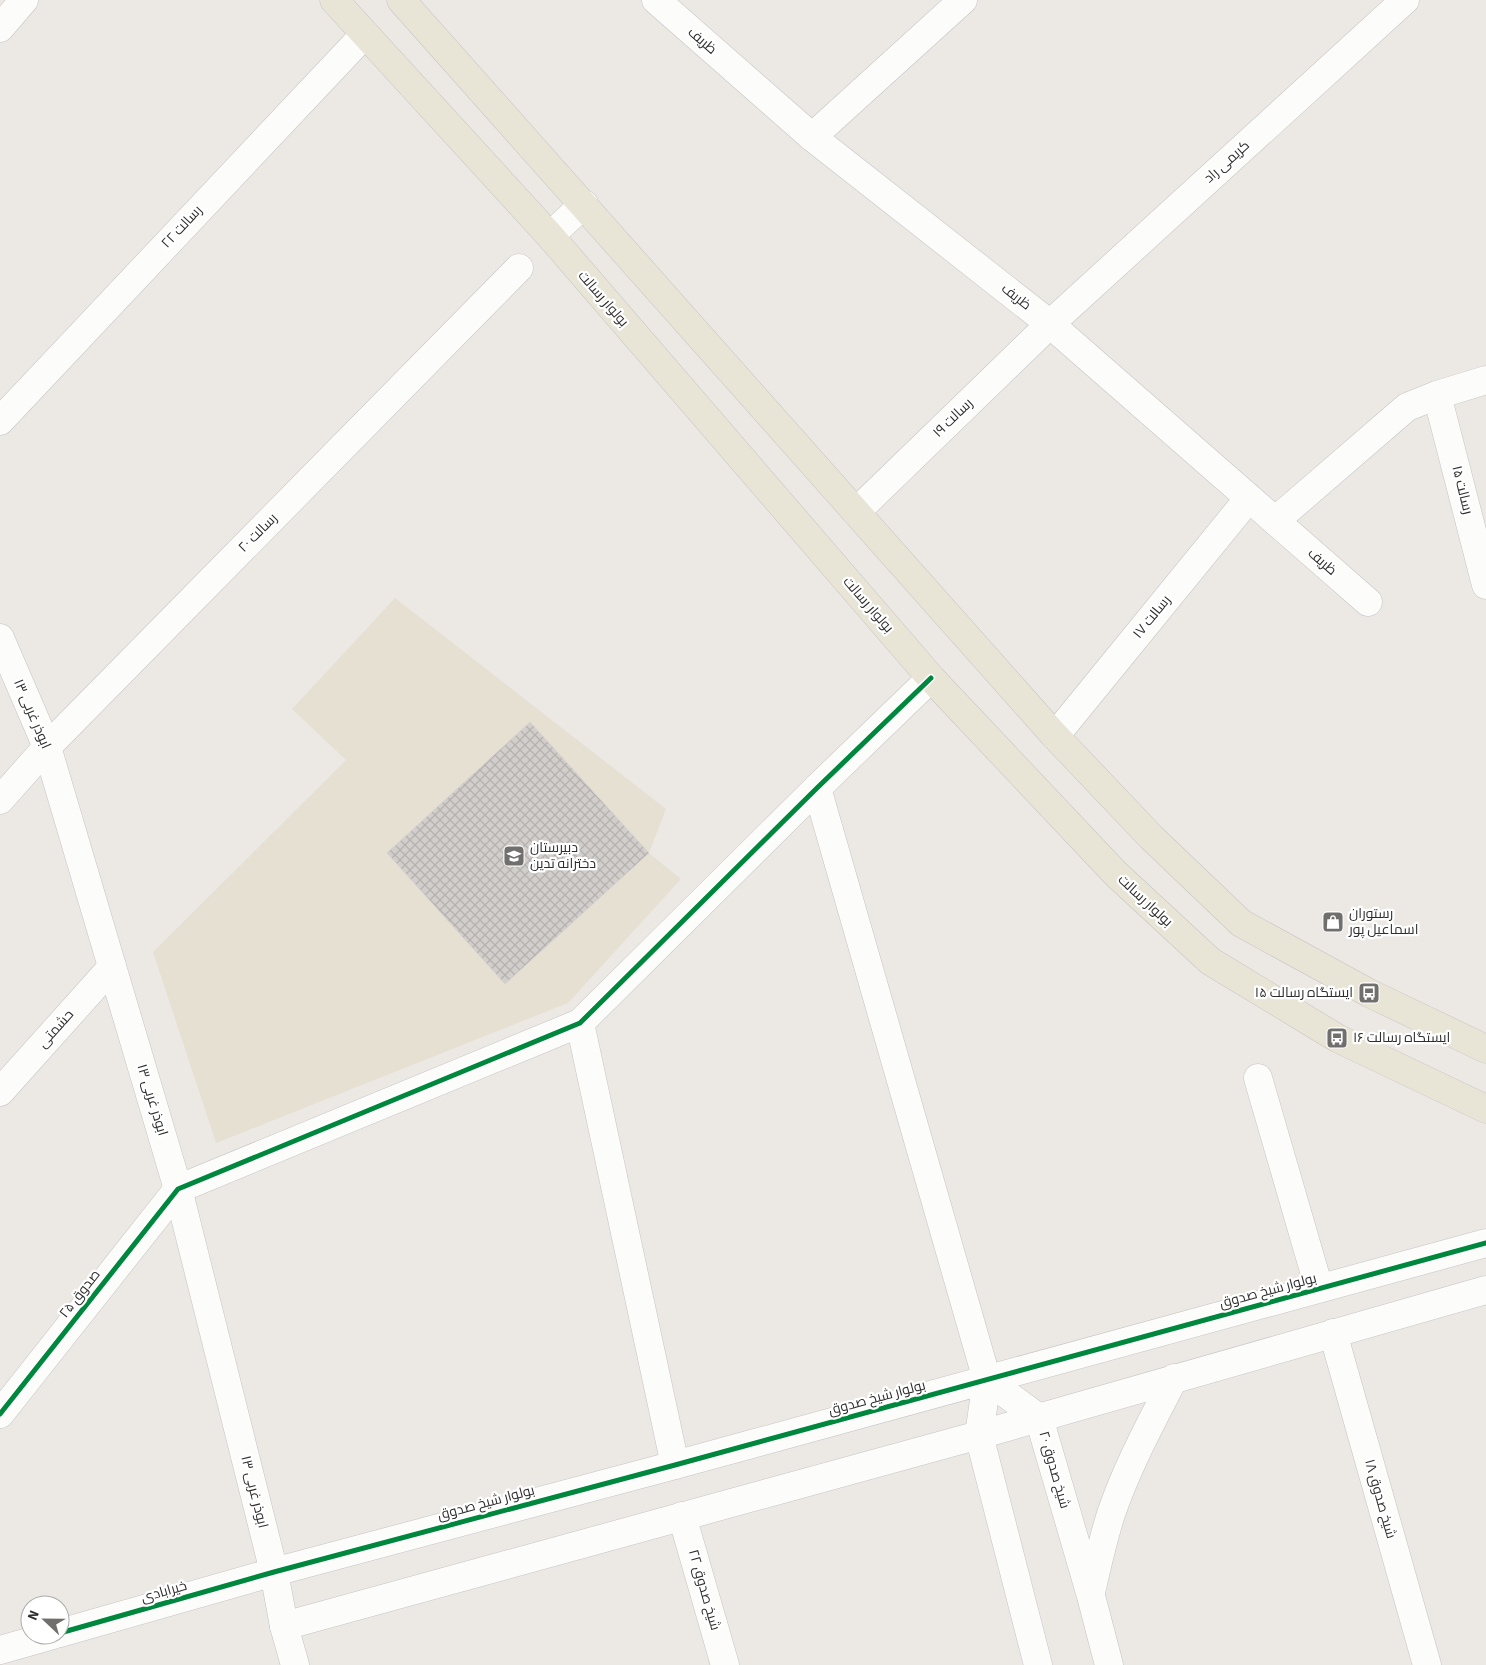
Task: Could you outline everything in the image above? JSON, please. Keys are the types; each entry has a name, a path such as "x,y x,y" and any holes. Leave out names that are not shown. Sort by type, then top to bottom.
{"main road":[{"name":"بولوار رسالت","path":"334,0 550,236 931,678 1116,874 1210,961 1337,1038 1486,1109"},
{"path":"401,0 1055,736 1151,837 1241,923 1369,993 1486,1049"}],"street":[{"path":"0,28 24,0"},
{"name":"ظریف","path":"656,0 812,137 1050,324 1368,602"},
{"path":"812,137 963,0"},
{"name":"کریمی راد","path":"1050,324 1405,0"},
{"name":"رسالت ۲۲","path":"0,421 365,34"},
{"path":"550,236 584,204"},
{"name":"رسالت ۲۰","path":"0,800 48,747 519,268"},
{"name":"رسالت ۱۹","path":"856,512 1050,324"},
{"path":"1275,521 1407,407 1437,394 1486,380"},
{"name":"رسالت ۱۵","path":"1437,394 1486,585"},
{"name":"رسالت ۱۷","path":"1055,736 1249,498"},
{"name":"ابوذر غربی ۱۳","path":"0,638 48,747 178,1189 274,1572 284,1626 296,1665"},
{"path":"178,1189 580,1023 931,678"},
{"path":"817,788 987,1380 979,1435 1038,1665"},
{"name":"حشمتی","path":"0,1092 112,967"},
{"path":"580,1023 675,1464"},
{"path":"1258,1078 1319,1288"},
{"name":"صدوق ۲۵","path":"0,1414 178,1189"},
{"name":"بولوار شیخ صدوق","path":"274,1572 1486,1243"},
{"path":"284,1626 979,1435 1486,1290"},
{"name":"شیخ صدوق ۱۸","path":"1333,1333 1426,1665"},
{"path":"1090,1596 1114,1506 1138,1451 1174,1378"},
{"name":"شیخ صدوق ۲۰","path":"987,1380 1039,1418 1109,1665"},
{"name":"شیخ صدوق ۲۲","path":"682,1516 726,1665"},
{"name":"خیرابادی","path":"70,1630 274,1572"},
{"path":"0,1650 20,1644"}],"shaded area":[{"path":"395,598 666,809 649,853 681,879 568,1003 216,1143 153,952 346,760 292,709"}],"building":[{"path":"530,722 649,853 505,984 387,853"}],"cycle path":[{"path":"0,1414 178,1189 580,1023 931,678"},
{"path":"70,1630 274,1572 675,1465 1486,1243"}],"place":[{"name":"دبیرستان دخترانه تدین","path":"514,856"},
{"name":"رستوران اسماعیل پور","path":"1333,922"},
{"name":"ایستگاه رسالت ۱۵","path":"1369,993"},
{"name":"ایستگاه رسالت ۱۶","path":"1337,1038"}]}
